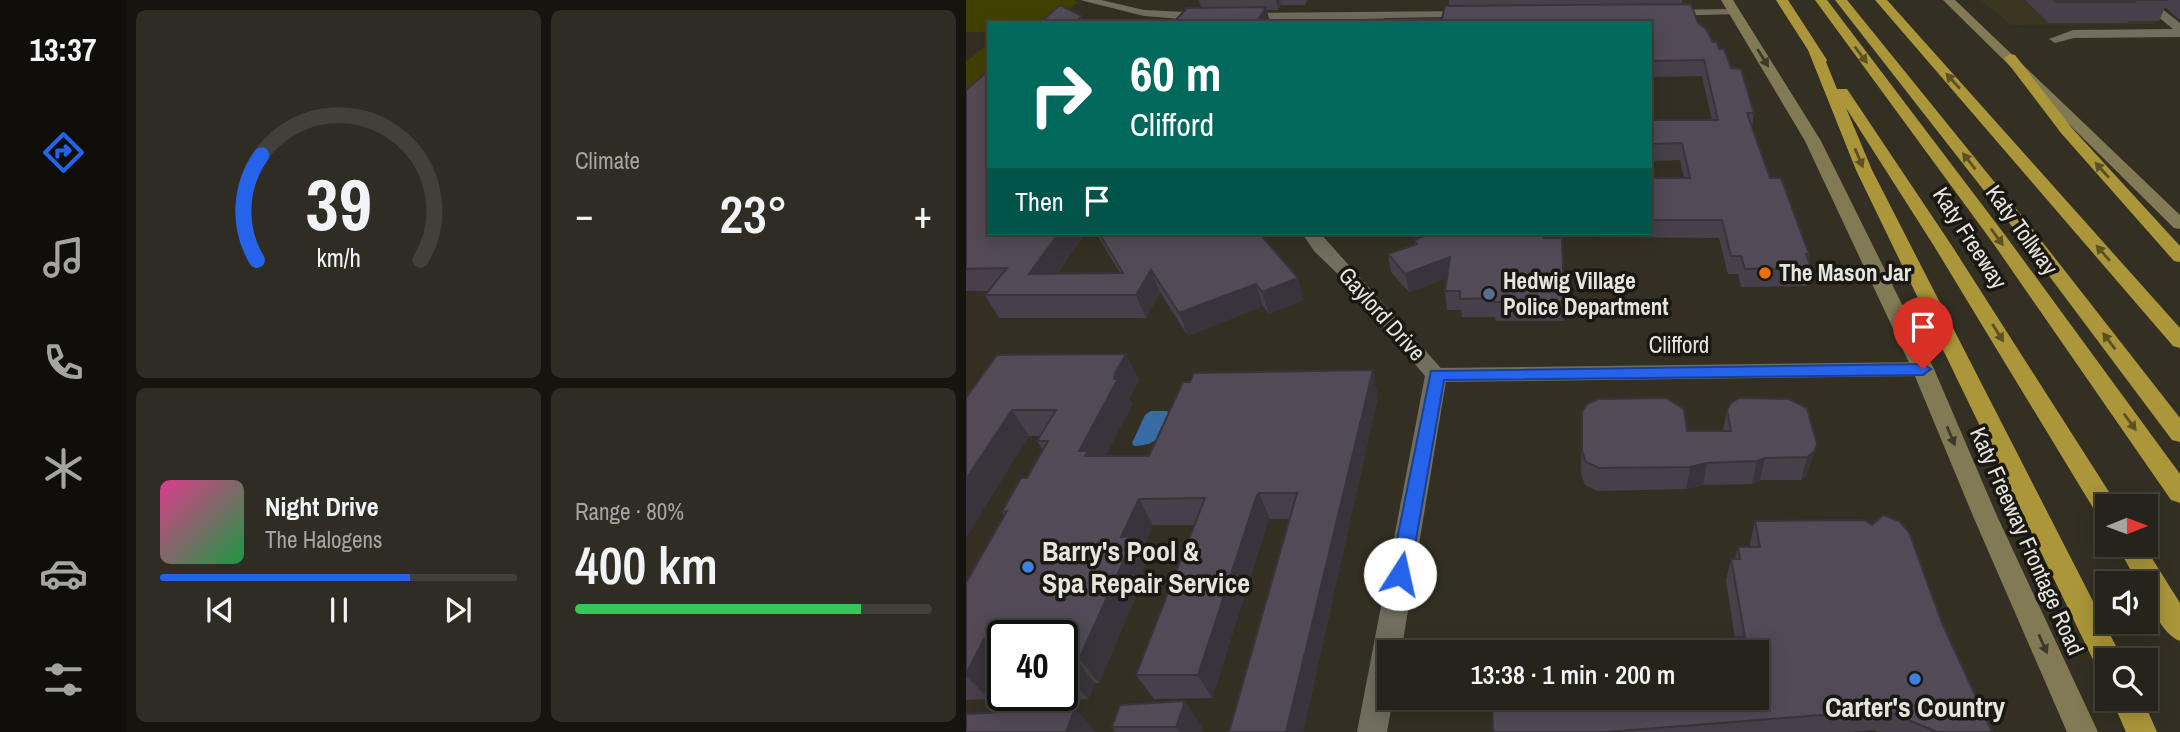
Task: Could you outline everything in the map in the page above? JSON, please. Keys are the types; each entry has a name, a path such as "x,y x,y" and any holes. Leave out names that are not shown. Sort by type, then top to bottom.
{"highway":[{"name":"Katy Freeway","path":"1782,0 1943,246 2098,494"},
{"name":"Katy Tollway","path":"1821,0 1999,239 2180,493"},
{"name":"Katy Tollway","path":"1841,0 2027,234 2180,434"},
{"path":"1881,0 2180,341"},
{"path":"1814,49 1864,170 2102,648"},
{"path":"2010,58 2066,130 2180,257"},
{"path":"2137,557 2180,628"},
{"path":"2132,711 2142,732"}],"main road":[{"path":"1949,0 2180,224"},
{"name":"Katy Freeway Frontage Road","path":"1730,6 1813,141 1923,369 1985,516 2083,732"}],"street":[{"path":"1086,0 1144,13 1219,17 1330,20 1485,15"},
{"path":"2145,0 2168,1"},
{"path":"2145,0 2180,31"},
{"path":"1330,20 1338,3"},
{"path":"1657,13 1730,6"},
{"path":"2056,39 2073,34 2180,31"},
{"name":"Gaylord Drive","path":"1312,235 1320,247 1350,275 1436,375 1372,732"},
{"name":"Clifford","path":"1436,375 1923,369"}],"shaded area":[{"path":"966,0 1078,2 1056,21 987,21 987,32 966,32"},
{"path":"1981,0 2126,0 2157,24 2011,25"},
{"path":"987,45 987,84 982,88 966,88 966,62"}],"water":[{"path":"1151,411 1167,411 1169,415 1163,429 1158,438 1149,444 1134,446 1132,443 1145,415"}],"building":[{"path":"2054,0 2132,0 2136,2 2056,2"},
{"path":"1691,4 1698,23 1706,29 1713,42 1717,42 1719,49 1724,49 1731,68 1741,69 1754,113 1747,113 1770,178 1781,178 1809,254 1806,254 1811,268 1745,269 1741,256 1731,256 1722,220 1652,220 1652,178 1690,178 1682,143 1652,144 1652,120 1718,120 1704,60 1652,61 1652,21 1384,21 1442,18 1445,6"},
{"path":"1060,5 1082,16 1077,21 1042,21"},
{"path":"1266,7 1257,21 1175,21 1187,8"},
{"path":"987,72 987,235 1058,235 1029,274 1123,273 1100,235 1261,235 1298,278 1262,292 1256,284 1179,313 1151,270 1136,295 985,295 1007,268 966,269 966,90"},
{"path":"1427,235 1544,235 1544,238 1562,238 1564,302 1460,299 1460,291 1445,291 1450,257 1405,274 1388,254 1417,244 1414,240"},
{"path":"1126,354 1115,373 1114,379 1118,379 1079,451 1088,451 1085,456 1149,456 1183,382 1190,382 1194,373 1373,370 1286,732 1229,732 1297,493 1257,495 1198,675 1136,675 1205,498 1139,499 1121,537 1131,536 1125,549 1129,549 1079,659 1078,620 987,620 987,639 984,639 966,674 966,583 1007,511 1002,512 1021,478 1027,478 1048,441 1037,441 1056,410 1012,410 966,479 966,398 997,355"},
{"path":"1666,398 1684,409 1687,431 1731,431 1727,410 1731,403 1739,398 1789,399 1807,408 1817,444 1814,452 1807,457 1765,458 1690,467 1599,468 1586,462 1582,451 1582,412 1587,404 1598,399"},
{"path":"1883,515 1899,521 1909,532 1942,623 1992,732 1937,732 1885,710 1606,732 1493,732 1492,710 1769,710 1769,640 1704,640 1745,637 1731,559 1740,559 1738,547 1760,547 1755,521 1864,520 1872,525"},
{"path":"1185,701 1176,727 1112,727 1120,705"},
{"path":"1074,711 1066,732 966,732 966,714"}],"place":[{"name":"The Mason Jar","path":"1765,273"},
{"name":"Hedwig Village Police Department","path":"1489,294"},
{"name":"Barry's Pool & Spa Repair Service","path":"1028,567"},
{"name":"Carter's Country","path":"1915,679"}],"route":[{"path":"1400,574 1436,375 1923,369"}]}
